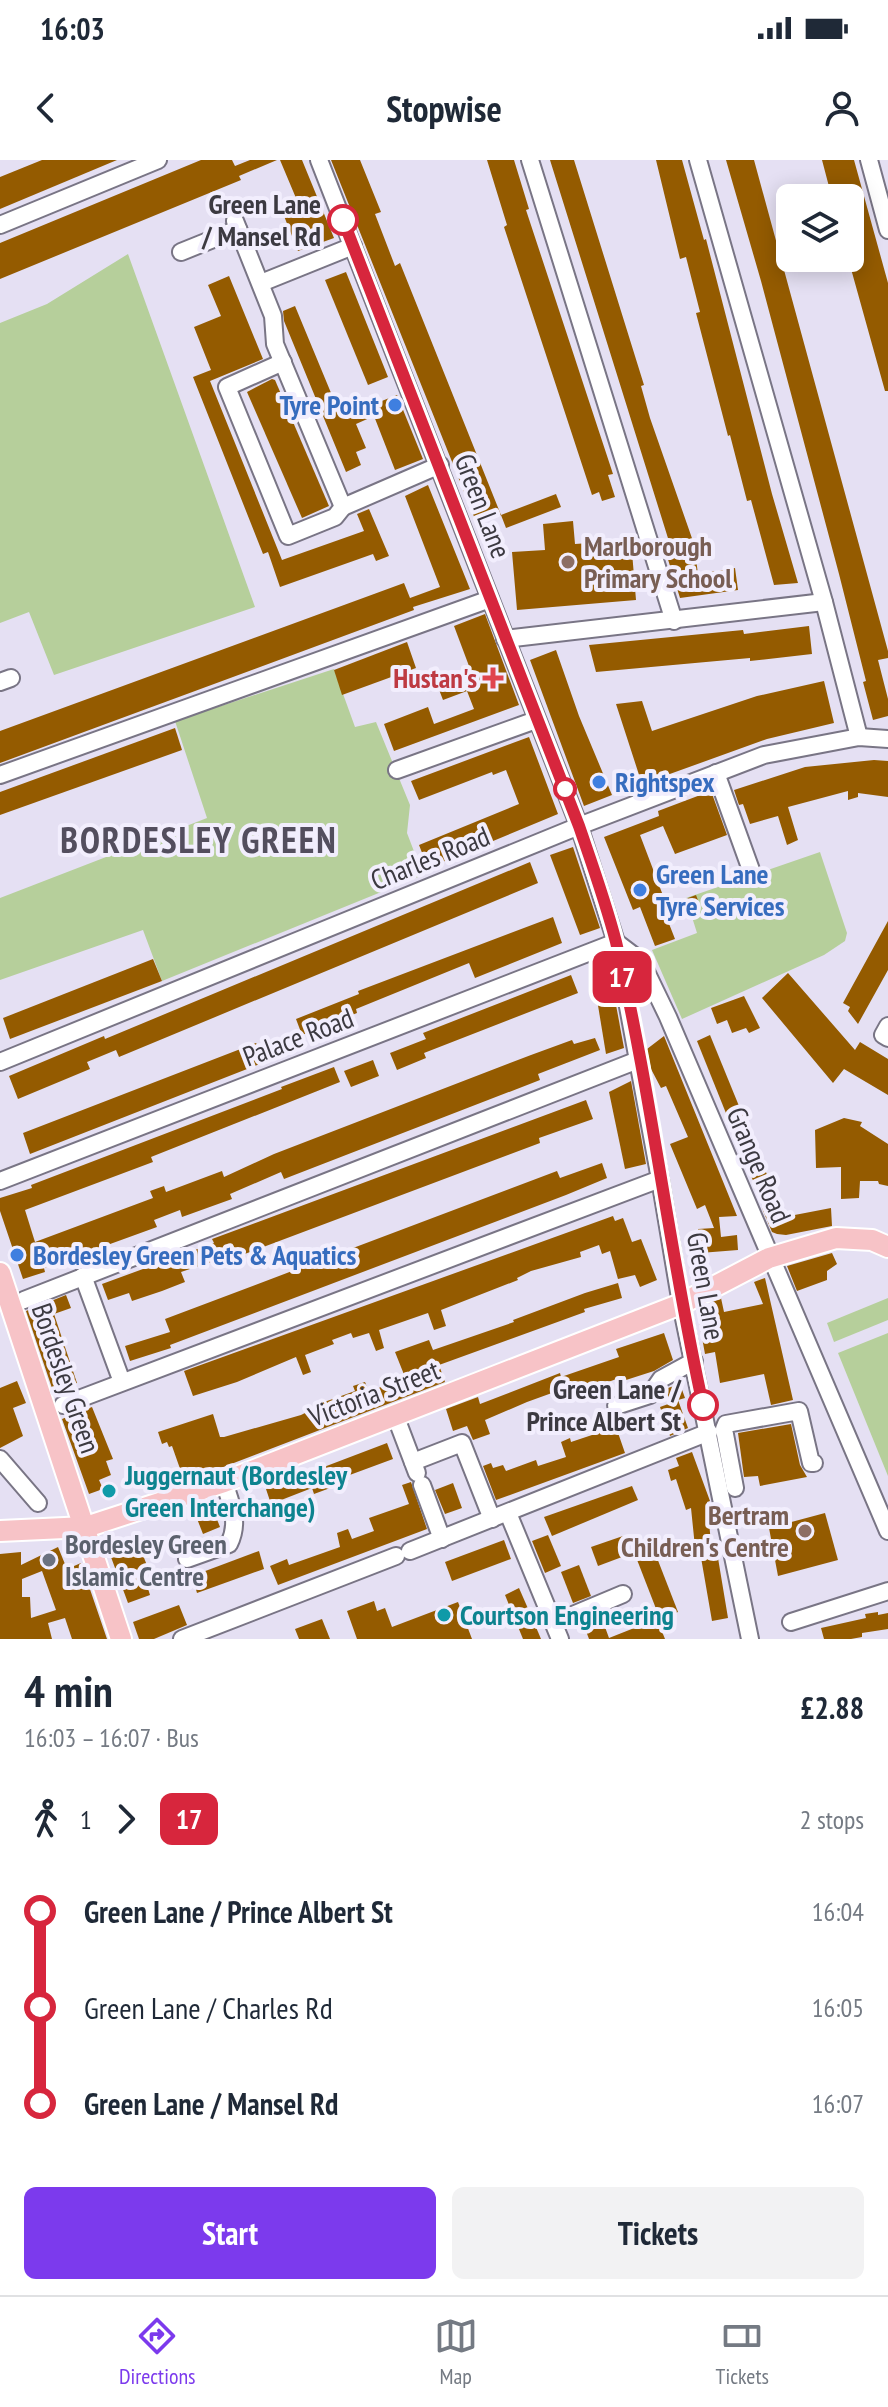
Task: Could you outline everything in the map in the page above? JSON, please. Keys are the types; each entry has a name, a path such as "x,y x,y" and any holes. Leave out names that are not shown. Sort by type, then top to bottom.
{"main road":[{"name":"Victoria Street","path":"0,1531 86,1527 224,1482 681,1304 769,1258 836,1238 872,1240 888,1247"},
{"name":"Bordesley Green","path":"0,1273 121,1639"}],"street":[{"path":"0,225 158,160"},
{"name":"Green Lane","path":"319,160 579,826"},
{"path":"530,160 674,621"},
{"path":"698,160 824,602 859,737"},
{"path":"869,160 888,230"},
{"path":"181,252 237,225 273,316 275,344 351,504"},
{"path":"261,283 353,246"},
{"path":"283,362 227,387 288,536 335,517 351,504 440,465"},
{"path":"0,775 490,599"},
{"path":"505,639 824,602"},
{"path":"397,770 536,720"},
{"name":"Charles Road","path":"0,1062 579,826 764,755 859,737 888,739"},
{"path":"716,773 751,870"},
{"name":"Grange Road","path":"579,826 616,942 641,961 668,1017 888,1531"},
{"name":"Green Lane","path":"616,942 681,1304 714,1429 750,1639"},
{"name":"Palace Road","path":"0,1181 616,942"},
{"path":"888,1026 883,1035 888,1038"},
{"path":"24,1300 638,1060"},
{"path":"63,1405 660,1179"},
{"path":"83,1276 122,1382"},
{"path":"616,1406 650,1395 661,1379 694,1361"},
{"path":"182,1639 215,1633 403,1553 730,1423 799,1411 811,1463 814,1463"},
{"path":"395,1415 442,1539"},
{"path":"714,1429 735,1488"},
{"path":"417,1473 462,1443 560,1639"},
{"path":"0,1459 38,1503"},
{"path":"187,1559 229,1544 235,1531 235,1514 224,1482"},
{"path":"791,1622 888,1591"},
{"path":"554,1623 623,1594"}],"green space":[{"path":"128,254 255,607 54,675 29,612 0,623 0,323 47,304"},
{"path":"334,669 355,727 376,722 410,805 407,833 423,875 162,981 143,930 0,980 0,898 207,818 175,721"},
{"path":"820,852 847,933 845,941 824,955 682,1019 652,950 697,933 686,898"},
{"path":"888,1298 888,1320 834,1342 827,1323"},
{"path":"888,1333 888,1476 838,1353"}],"building":[{"path":"42,160 117,160 0,209 0,177"},
{"path":"201,160 232,160 235,166 250,160 277,160 239,176 241,180 0,279 0,243"},
{"path":"280,160 302,160 334,238 298,251 284,216 301,210"},
{"path":"331,160 360,160 381,212 375,214 395,266 400,263 501,515 477,524"},
{"path":"487,160 514,160 529,209 526,210 613,474 608,475 615,497 602,501 599,492 592,495 504,227 507,225"},
{"path":"550,160 574,160 644,385 641,386 650,418 694,544 698,574 735,568 738,590 680,598 666,553 672,551"},
{"path":"656,160 682,160 798,583 774,585 751,500 747,501 728,436 696,313 700,312 686,257 680,259"},
{"path":"726,160 754,160 776,241 776,272 785,272 888,651 888,658 878,660 888,699 888,716 873,720 839,574"},
{"path":"822,160 854,160 861,184 828,184"},
{"path":"864,196 888,283 888,391 885,391 852,272 864,272"},
{"path":"346,272 388,377 368,385 325,280"},
{"path":"229,276 263,359 210,381 282,560 364,531 357,514 369,509 389,556 376,561 373,554 280,587 268,552 263,554 193,377 211,370 194,327 221,316 208,285"},
{"path":"295,306 341,417 397,395 423,459 395,470 374,416 356,424 366,448 356,452 361,465 346,472 284,321 283,311"},
{"path":"272,379 329,506 302,518 247,392"},
{"path":"428,485 470,589 413,607 414,610 0,763 0,731 404,583 410,598 440,587 405,496"},
{"path":"556,494 561,507 506,528 501,515"},
{"path":"573,521 575,544 631,540 636,600 517,610 512,552 545,550 543,524"},
{"path":"485,614 519,705 394,751 384,724 428,707 434,724 474,709 467,691 443,700 438,687 472,674 454,626"},
{"path":"809,626 812,654 750,661 750,658 596,672 589,645 743,630 744,634"},
{"path":"407,642 416,668 342,695 334,670"},
{"path":"556,650 612,795 584,806 530,660"},
{"path":"824,681 834,723 767,739 642,784 616,704 642,701 652,731 757,696"},
{"path":"175,728 182,750 0,815 0,792"},
{"path":"529,737 558,814 428,868 419,845 519,804 506,770 493,775 492,772 419,800 411,781"},
{"path":"888,761 888,797 858,793 858,797 848,800 848,791 788,807 798,840 787,845 778,816 750,824 734,790 805,767"},
{"path":"711,791 727,835 675,854 663,826 640,835 667,906 696,895 699,903 666,916 675,939 655,946 640,907 633,910 604,837 659,816 658,811"},
{"path":"573,847 600,928 580,935 550,855"},
{"path":"530,862 538,883 119,1057 116,1050 87,1062 90,1069 18,1099 9,1076"},
{"path":"553,917 562,943 475,978 469,963 356,1009 357,1013 302,1035 296,1019 359,994 358,991"},
{"path":"888,921 888,970 858,1024 848,1011 850,1007 843,1003"},
{"path":"153,959 162,981 10,1039 3,1018"},
{"path":"608,962 624,1048 606,1054 592,969"},
{"path":"788,973 855,1050 860,1042 888,1059 888,1095 844,1069 833,1083 762,998"},
{"path":"571,975 578,993 424,1053 426,1058 397,1070 390,1053 426,1039 423,1033"},
{"path":"744,996 760,1028 749,1033 746,1028 732,1033 727,1020 717,1024 711,1008"},
{"path":"292,1034 298,1049 30,1154 23,1133 256,1043 258,1046"},
{"path":"710,1035 770,1182 756,1188 697,1041"},
{"path":"664,1036 737,1216 719,1217 721,1237 737,1235 738,1250 700,1253 698,1229 714,1228 705,1205 697,1209 670,1144 688,1137 666,1086 661,1088 651,1069 647,1049"},
{"path":"595,1038 600,1050 538,1074 540,1080 284,1179 281,1172 230,1194 232,1199 182,1217 180,1210 154,1220 157,1227 44,1268 45,1272 23,1279 0,1211 0,1198 334,1067 340,1082 151,1157 153,1162 25,1210 35,1242 153,1198 150,1191 164,1186 166,1192 222,1171 224,1177 274,1154 531,1055 572,1040 574,1044"},
{"path":"373,1060 379,1076 351,1087 344,1071"},
{"path":"631,1081 646,1164 625,1169 609,1092"},
{"path":"586,1100 593,1119 539,1138 540,1143 221,1263 220,1259 181,1272 185,1282 162,1291 132,1301 129,1293 108,1300 102,1284 214,1243 212,1239"},
{"path":"844,1118 862,1122 860,1126 888,1144 888,1186 878,1181 860,1181 859,1198 841,1199 841,1167 816,1168 815,1130"},
{"path":"602,1163 607,1178 170,1345 171,1348 130,1361 125,1346 170,1332 165,1319 557,1171 560,1178"},
{"path":"775,1205 779,1218 831,1208 832,1226 777,1234 772,1232 762,1208"},
{"path":"613,1216 615,1221 623,1218 632,1242 641,1239 657,1280 640,1287 635,1275 618,1279 610,1251 602,1254 599,1245 580,1252 581,1257 531,1271 518,1280 441,1310 446,1326 434,1330 428,1313 379,1330 384,1348 376,1351 369,1333 353,1338 351,1333 332,1340 334,1344 305,1355 311,1372 303,1375 296,1357 237,1382 193,1396 184,1371"},
{"path":"832,1253 837,1264 827,1271 827,1280 797,1291 787,1266"},
{"path":"765,1278 793,1400 771,1405 764,1374 720,1383 715,1352 705,1354 697,1310 721,1298 724,1312 763,1304 754,1282"},
{"path":"618,1283 622,1298 584,1309 585,1312 439,1365 445,1382 205,1474 184,1480 172,1446 169,1447 167,1442 162,1444 158,1432 213,1414 220,1437 224,1437 301,1415 316,1405 355,1391 353,1386 365,1382 369,1392 405,1377 395,1352 429,1340 433,1350"},
{"path":"66,1295 71,1308 54,1314 77,1383 53,1391 26,1311"},
{"path":"664,1333 673,1360 654,1371 626,1380 625,1376 577,1393 574,1385 527,1402 485,1420 490,1434 473,1440 467,1426 453,1431 446,1409 478,1397 480,1404 560,1373 561,1377 619,1357 616,1349"},
{"path":"17,1381 26,1403 13,1408 23,1436 0,1448 0,1388"},
{"path":"680,1384 685,1398 678,1400 688,1428 670,1436 660,1407 671,1403 666,1391 668,1388"},
{"path":"92,1407 113,1459 106,1461 111,1475 99,1480 103,1489 89,1494 62,1419"},
{"path":"791,1424 800,1465 807,1477 760,1486 758,1476 744,1477 738,1433"},
{"path":"616,1427 625,1453 496,1500 483,1466 491,1463 493,1468 503,1465 506,1471 536,1460 538,1466 566,1457 561,1442 570,1438 571,1442"},
{"path":"387,1443 393,1459 347,1476 349,1481 314,1494 312,1488 271,1504 266,1489"},
{"path":"692,1452 710,1501 707,1502 712,1553 717,1552 728,1618 712,1621 699,1546 695,1547 691,1508 686,1510 676,1479 671,1481 668,1470 679,1466 676,1458"},
{"path":"411,1482 427,1529 278,1585 270,1566 287,1559 289,1565 340,1547 337,1533 348,1529 352,1539 374,1531 369,1518 409,1504 402,1485"},
{"path":"453,1483 462,1508 445,1514 435,1490"},
{"path":"632,1486 638,1500 552,1536 544,1517"},
{"path":"211,1504 220,1527 203,1534 194,1511"},
{"path":"825,1513 838,1560 778,1576 769,1528"},
{"path":"548,1535 561,1566 545,1573 532,1541"},
{"path":"623,1536 630,1554 598,1566 591,1547"},
{"path":"504,1540 511,1559 452,1581 445,1562"},
{"path":"127,1542 129,1548 139,1545 148,1568 142,1570 150,1595 128,1603 108,1549"},
{"path":"652,1545 678,1612 660,1619 634,1552"},
{"path":"58,1547 67,1569 81,1563 107,1639 72,1639 65,1618 48,1623 52,1639 0,1639 0,1554 21,1552 21,1565","holes":["42,1571 56,1610 31,1618 30,1597 22,1597 22,1579"]},
{"path":"259,1551 264,1569 197,1593 192,1576"},
{"path":"579,1565 591,1596 573,1603 561,1572"},
{"path":"519,1588 541,1639 523,1639 505,1595"},
{"path":"374,1601 377,1611 385,1608 392,1627 458,1602 472,1639 357,1639 347,1611"},
{"path":"179,1605 187,1625 154,1639 139,1639 133,1622"},
{"path":"878,1612 878,1615 888,1613 888,1629 862,1633 862,1637 851,1639 824,1639 821,1628 866,1618 865,1614"},
{"path":"601,1616 609,1638 657,1619 665,1639 589,1639 583,1623"},
{"path":"322,1619 330,1639 299,1639 295,1629"}],"bus line":[{"name":"17","path":"343,220 579,826 601,891 616,942 681,1304 703,1405"}],"place":[{"name":"Green Lane / Mansel Rd","path":"343,220"},
{"name":"Tyre Point","path":"395,405"},
{"name":"Marlborough Primary School","path":"568,562"},
{"name":"Hustan's","path":"493,678"},
{"name":"Rightspex","path":"599,782"},
{"name":"Green Lane Tyre Services","path":"640,890"},
{"name":"Bordesley Green Pets & Aquatics","path":"17,1255"},
{"name":"Green Lane / Prince Albert St","path":"703,1405"},
{"name":"Juggernaut (Bordesley Green Interchange)","path":"109,1491"},
{"name":"Bertram Children's Centre","path":"805,1531"},
{"name":"Bordesley Green Islamic Centre","path":"49,1560"},
{"name":"Courtson Engineering","path":"444,1615"}],"district":[{"name":"BORDESLEY GREEN","path":"199,840"}]}
